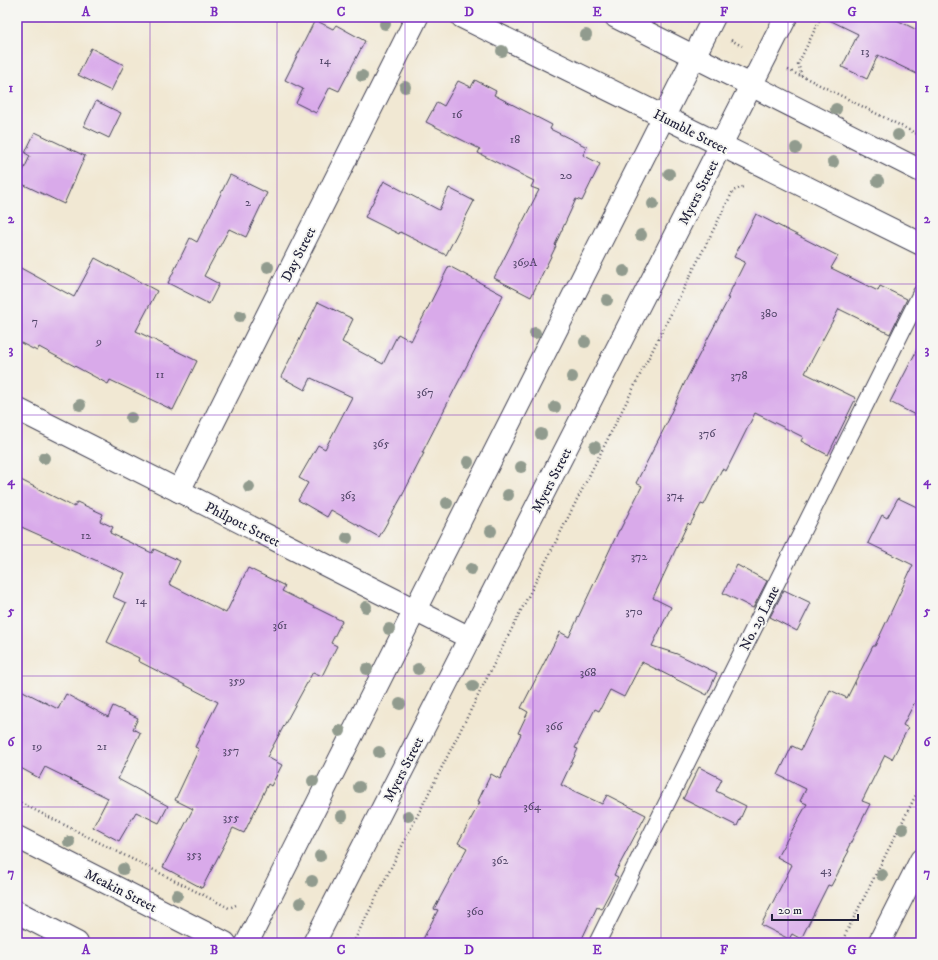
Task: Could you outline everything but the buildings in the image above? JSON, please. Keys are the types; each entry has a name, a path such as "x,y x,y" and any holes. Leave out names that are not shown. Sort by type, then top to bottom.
{"street":[{"name":"Day Street","path":"179,491 417,17"},
{"name":"Humble Street","path":"462,17 921,244"},
{"path":"616,17 921,171"},
{"path":"248,943 714,17"},
{"name":"Myers Street","path":"314,943 752,87 786,17"},
{"name":"Philpott Street","path":"17,409 470,638"},
{"name":"Meakin Street","path":"17,837 225,943"},
{"path":"879,943 921,860"},
{"path":"17,912 78,943"}],"lane":[{"name":"No. 29 Lane","path":"597,943 921,293"}],"path":[{"path":"821,17 798,64 802,76 921,136"},
{"path":"354,943 733,191 748,185"},
{"path":"841,943 921,785"},
{"path":"17,801 229,908 241,904"}]}
